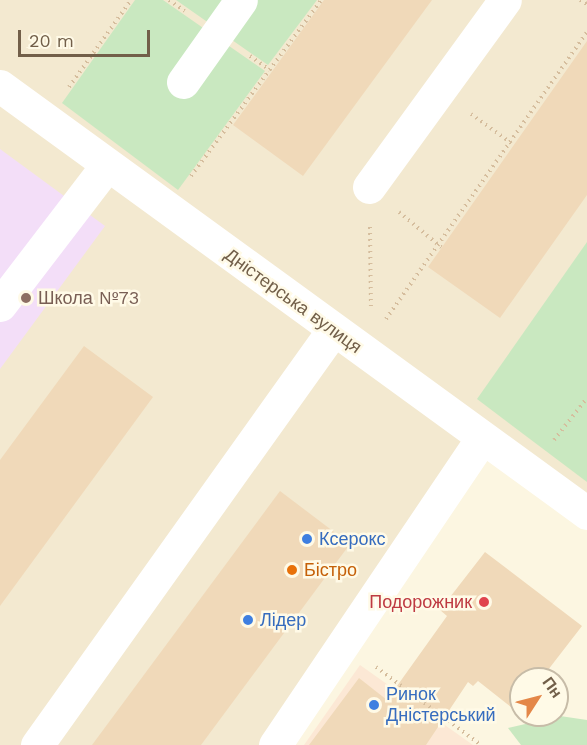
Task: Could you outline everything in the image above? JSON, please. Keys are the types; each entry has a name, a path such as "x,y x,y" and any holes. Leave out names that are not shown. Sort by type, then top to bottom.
{"street":[{"path":"183,82 241,0"},
{"path":"369,187 505,0"},
{"name":"Дністерська вулиця","path":"0,86 587,513"},
{"path":"0,305 107,165"},
{"path":"37,745 333,330"},
{"path":"275,745 482,438"}],"path":[{"path":"64,95 131,0"},
{"path":"185,185 321,0"},
{"path":"580,0 587,4"},
{"path":"385,321 512,144 587,32"},
{"path":"440,90 512,144"},
{"path":"369,187 440,246"},
{"path":"369,187 371,316"},
{"path":"553,442 587,398"},
{"path":"344,644 482,745"}],"shaded area":[{"path":"0,0 587,0 587,503 0,78"},
{"path":"0,103 483,450 273,745 0,745"},
{"name":"Школа №73","path":"0,149 105,226 0,369"},
{"name":"Ринок Дністерський","path":"360,665 473,745 304,745"}],"green space":[{"path":"135,0 163,0 265,71 178,190 62,103"},
{"path":"176,0 235,0 216,28"},
{"path":"245,0 317,0 268,65 222,33"},
{"path":"587,242 587,482 477,399"},
{"path":"569,717 587,720 587,745 521,745 508,728 569,727"}],"building":[{"path":"324,0 432,0 303,176 233,125"},
{"path":"587,41 587,195 500,318 428,267"},
{"path":"84,346 153,397 0,606 0,460"},
{"path":"280,491 350,544 201,745 92,745"},
{"path":"485,552 582,626 550,667 509,667 509,705 478,681 473,686 468,682 426,745 309,745 359,678 387,700 447,616 440,610"}],"place":[{"name":"Школа №73","path":"26,298"},
{"name":"Ксерокс","path":"307,539"},
{"name":"Бістро","path":"292,570"},
{"name":"Подорожник","path":"484,602"},
{"name":"Лідер","path":"248,620"},
{"name":"Ринок Дністерський","path":"374,705"}]}
